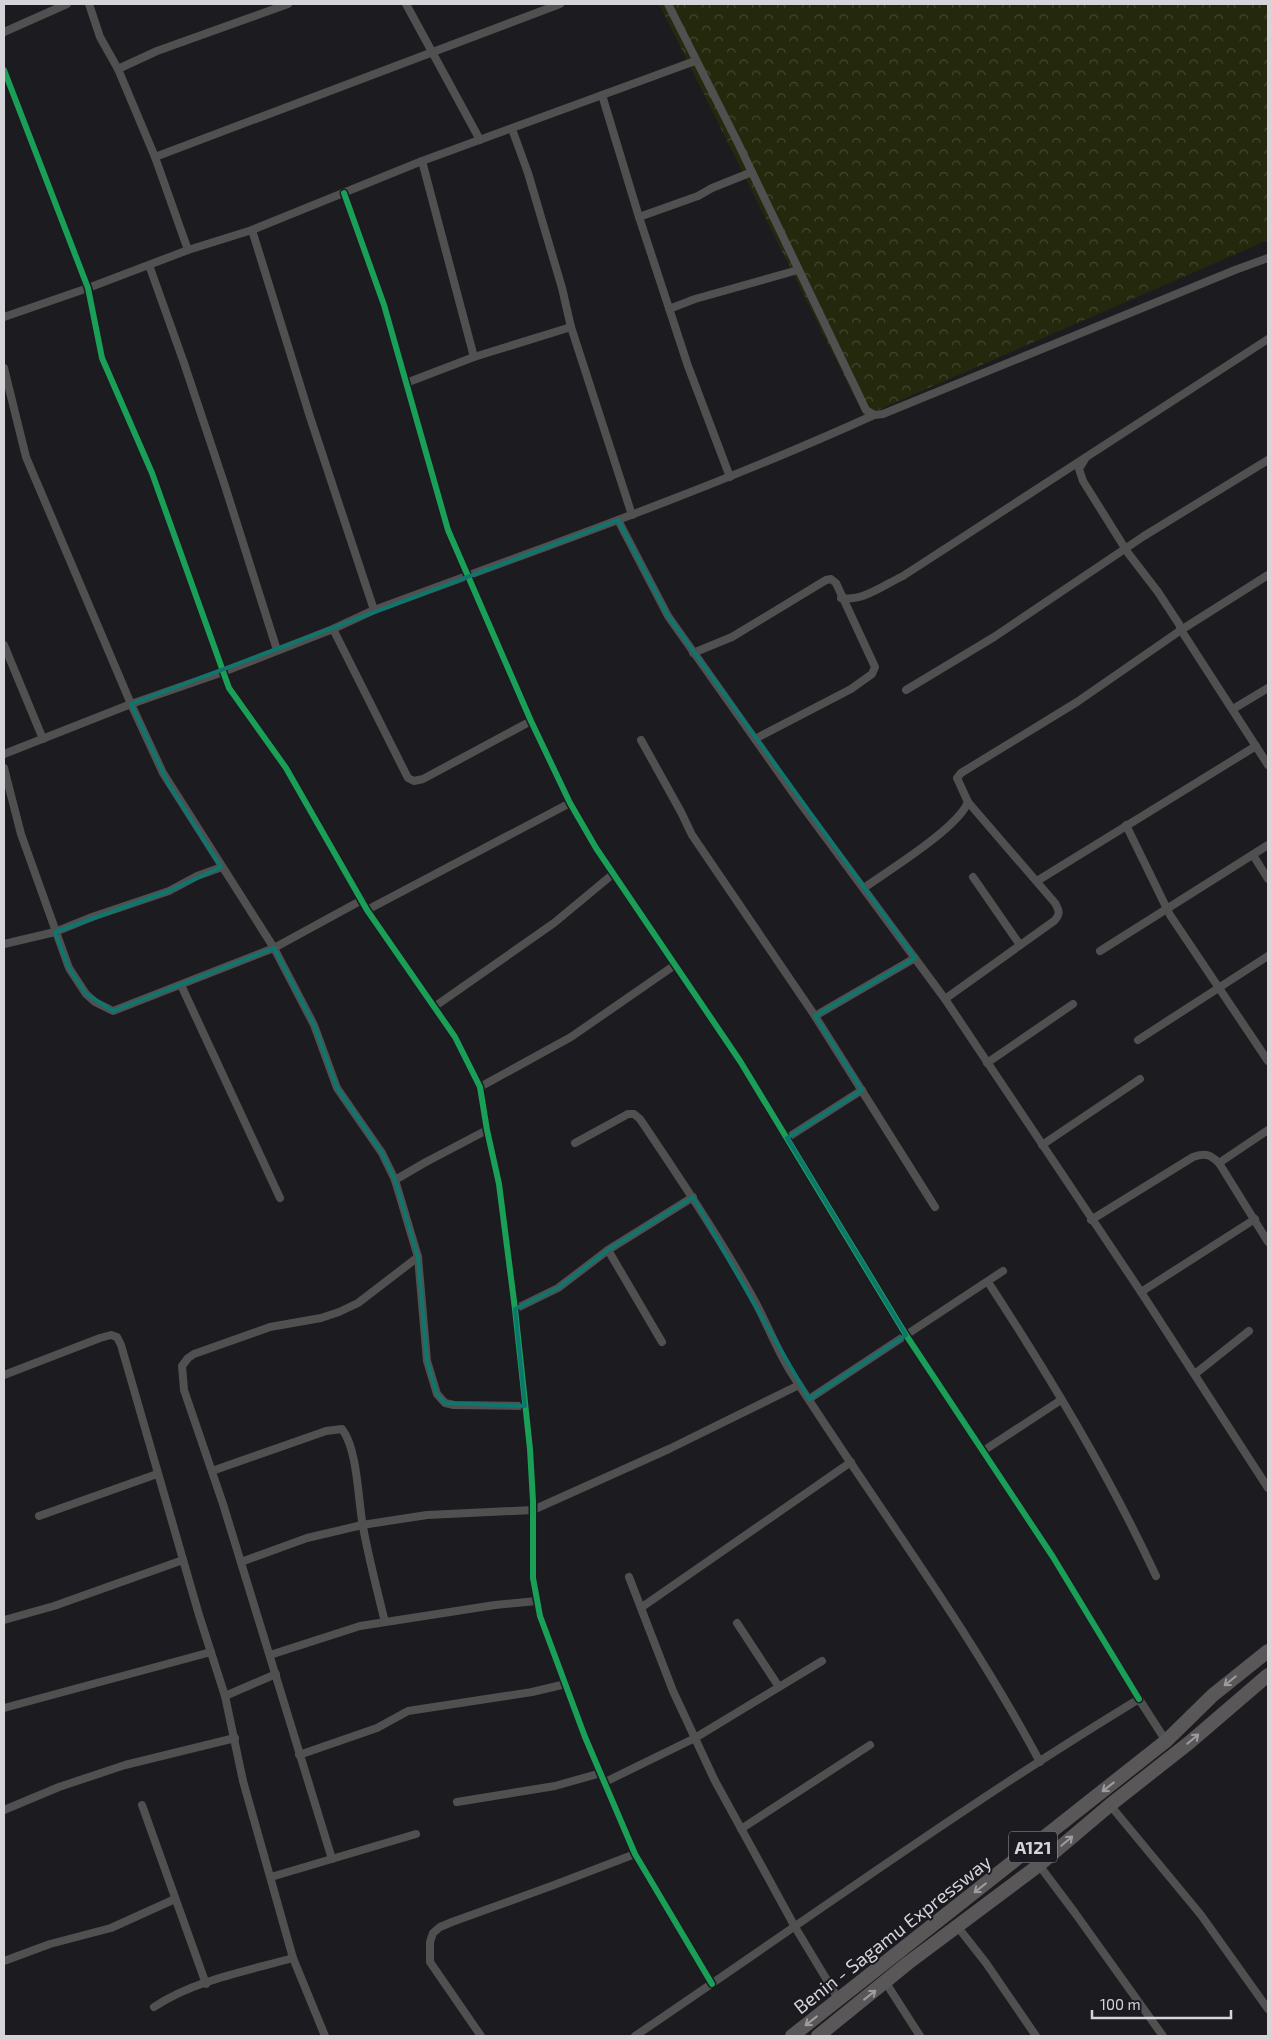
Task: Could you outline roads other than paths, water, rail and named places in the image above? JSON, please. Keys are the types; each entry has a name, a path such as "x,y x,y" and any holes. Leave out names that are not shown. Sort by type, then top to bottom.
{"highway":[{"name":"Benin - Sagamu Expressway","path":"792,2036 1166,1741 1213,1695 1268,1651"},
{"name":"A121","path":"818,2036 886,1983 908,1963 1038,1865 1110,1804 1190,1742 1268,1675"}],"street":[{"path":"4,32 67,4"},
{"path":"89,4 100,37 118,69 155,157 188,250"},
{"path":"118,69 157,50 288,4"},
{"path":"406,4 480,140"},
{"path":"155,157 560,4"},
{"path":"668,4 752,172 866,410 874,415"},
{"path":"4,317 188,250 252,230 422,161 695,61"},
{"path":"4,70 88,288 102,358 152,473 229,688 286,768 366,910 455,1037 480,1087 499,1184 530,1449 533,1510 533,1578 540,1616 600,1773 635,1854 712,1984"},
{"path":"602,95 688,366 730,477"},
{"path":"512,129 547,237 571,328 632,515"},
{"path":"422,161 474,357"},
{"path":"639,216 698,196 712,188 752,172"},
{"path":"344,193 384,305 448,530 531,722 570,803 613,874 740,1061 906,1334 1053,1557 1166,1741"},
{"path":"252,230 310,417 374,610"},
{"path":"4,754 131,704 223,672 374,610 730,477 800,449 874,415 882,414 1226,273 1268,258"},
{"path":"148,265 184,363 277,650"},
{"path":"669,309 798,270"},
{"path":"406,382 474,357 571,328"},
{"path":"841,598 851,600 902,576 1268,339"},
{"path":"4,368 26,456 131,704 168,783 199,828 274,948 314,1025 337,1088 382,1153 395,1180 418,1257 427,1361 437,1394 444,1403 454,1405 525,1406"},
{"path":"1086,457 1079,469 1083,480 1140,571 1158,592 1179,624 1181,630 1268,765"},
{"path":"906,690 994,637 1125,548 1268,460"},
{"path":"618,520 658,600 693,653 945,1000 1141,1292 1268,1488"},
{"path":"945,1000 1058,917 1059,911 1055,903 1037,881 968,802 957,778 961,773 1076,702 1181,630 1268,575"},
{"path":"693,653 732,637 826,580 831,579 836,584 875,667 872,674 851,689 755,739"},
{"path":"333,628 408,778 414,781 424,779 531,722"},
{"path":"4,645 44,739"},
{"path":"1233,709 1268,688"},
{"path":"641,740 692,835 815,1016 935,1207"},
{"path":"1037,881 1256,746"},
{"path":"4,768 21,834 68,968 86,994 95,1002 114,1011 274,948 362,900"},
{"path":"864,888 930,842 965,810 968,802"},
{"path":"366,910 570,803"},
{"path":"1126,825 1166,908 1268,1061"},
{"path":"1100,951 1268,846"},
{"path":"1253,855 1268,879"},
{"path":"4,944 55,932 92,917 169,891 197,876 222,867"},
{"path":"434,1007 554,924 613,874"},
{"path":"973,877 1020,945"},
{"path":"1138,1040 1268,956"},
{"path":"815,1016 915,958"},
{"path":"480,1087 571,1037 675,965"},
{"path":"181,985 280,1198"},
{"path":"987,1063 1073,1004"},
{"path":"1042,1145 1140,1079"},
{"path":"787,1138 862,1090"},
{"path":"574,1142 628,1114 634,1114 640,1119 693,1197 753,1297 799,1385 974,1648 1019,1722 1040,1762"},
{"path":"395,1180 487,1130"},
{"path":"1219,1163 1268,1130"},
{"path":"1091,1220 1193,1156 1204,1154 1212,1156 1219,1163 1268,1242"},
{"path":"514,1308 558,1288 608,1250 693,1197"},
{"path":"1141,1292 1255,1219"},
{"path":"608,1250 662,1342"},
{"path":"332,1859 241,1562 184,1390 182,1370 188,1358 194,1354 270,1327 320,1318 358,1303 418,1257"},
{"path":"809,1399 1003,1271"},
{"path":"988,1282 1109,1480 1156,1576"},
{"path":"1195,1374 1249,1331"},
{"path":"4,1375 100,1338 117,1337 121,1345 182,1560 225,1696 244,1781 294,1958 325,2036"},
{"path":"241,1562 307,1538 362,1525 427,1515 533,1510 669,1449 799,1385"},
{"path":"983,1451 1061,1400"},
{"path":"212,1471 326,1431 342,1429 348,1436 356,1473 362,1525 385,1622"},
{"path":"642,1607 851,1462"},
{"path":"39,1516 157,1474"},
{"path":"4,1620 54,1606 182,1560"},
{"path":"629,1577 673,1691 714,1779 795,1927 839,2000"},
{"path":"270,1655 360,1626 495,1605 537,1601"},
{"path":"736,1624 779,1688"},
{"path":"4,1708 211,1652"},
{"path":"605,1782 695,1738 822,1662"},
{"path":"225,1696 276,1674"},
{"path":"300,1755 377,1728 408,1711 532,1692 566,1684"},
{"path":"635,2036 878,1868 1139,1699"},
{"path":"4,1810 59,1787 126,1765 235,1738"},
{"path":"741,1829 870,1745"},
{"path":"457,1802 555,1786 600,1773"},
{"path":"1110,1804 1201,1915 1268,2009"},
{"path":"142,1805 206,1984"},
{"path":"271,1877 416,1834"},
{"path":"481,2036 430,1962 432,1933 452,1922 635,1854"},
{"path":"1038,1865 1075,1913 1163,2036"},
{"path":"4,1961 50,1944 111,1928 175,1898"},
{"path":"957,1926 986,1963 1036,2036"},
{"path":"154,2007 171,1996 294,1958"},
{"path":"886,1983 920,2036"}]}
